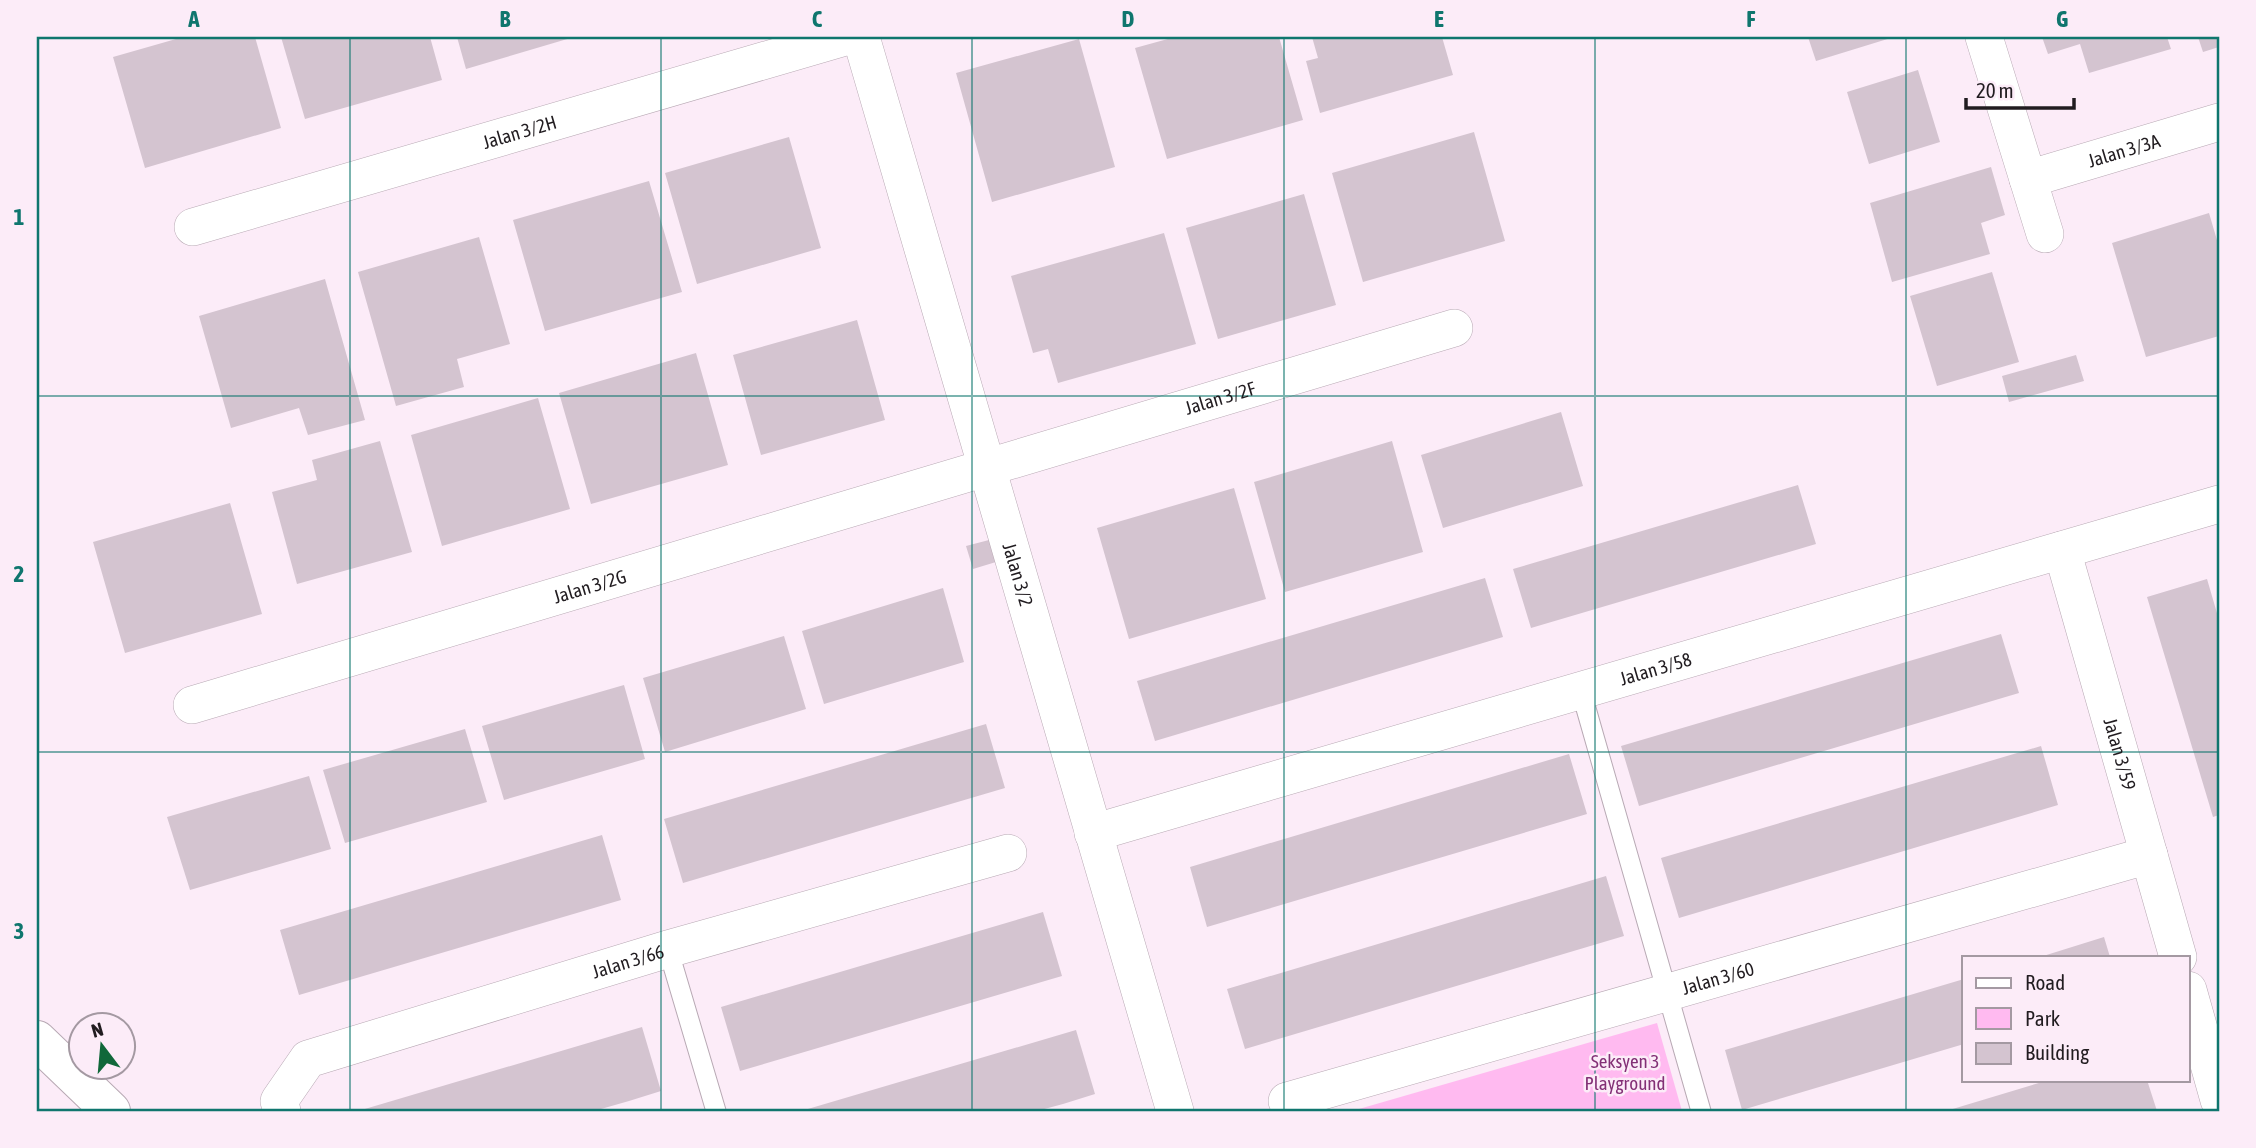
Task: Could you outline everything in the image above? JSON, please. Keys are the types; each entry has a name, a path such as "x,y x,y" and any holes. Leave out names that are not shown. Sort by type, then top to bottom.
{"street":[{"name":"Jalan 3/2H","path":"193,227 845,37"},
{"name":"Jalan 3/2","path":"861,37 1175,1111"},
{"path":"1984,37 2045,234"},
{"name":"Jalan 3/3A","path":"2028,179 2219,122"},
{"name":"Jalan 3/2F","path":"987,467 1454,328"},
{"name":"Jalan 3/2G","path":"192,705 987,467"},
{"name":"Jalan 3/58","path":"1094,833 2219,504"},
{"name":"Jalan 3/59","path":"2062,550 2178,956"},
{"name":"Jalan 3/66","path":"282,1111 279,1101 308,1059 668,949 1008,853"},
{"name":"Jalan 3/60","path":"1287,1101 2149,855"},
{"path":"2190,997 2219,1100"},
{"path":"37,1040 52,1068 110,1111"}],"lane":[{"path":"1581,691 1701,1111"},
{"path":"668,949 716,1111"}],"green space":[{"name":"Seksyen 3 Playground","path":"1657,1023 1682,1111 1352,1111"}],"building":[{"path":"183,37 255,37 281,128 145,168 113,57"},
{"path":"281,37 430,37 442,80 305,119"},
{"path":"457,37 574,37 466,69"},
{"path":"1175,37 1279,37 1303,120 1167,159 1135,48"},
{"path":"1312,37 1442,37 1453,75 1320,113 1306,61 1318,58"},
{"path":"1808,37 1894,37 1816,61"},
{"path":"2042,37 2167,37 2171,49 2089,73 2080,44 2048,54"},
{"path":"2198,37 2219,37 2219,47 2203,52"},
{"path":"1079,39 1115,167 992,202 956,73"},
{"path":"1918,70 1940,142 1869,164 1847,92"},
{"path":"1474,132 1505,241 1363,282 1332,173"},
{"path":"789,137 821,248 697,284 665,173"},
{"path":"1991,167 2005,215 1981,223 1990,254 1892,282 1870,203"},
{"path":"649,181 682,292 545,331 513,220"},
{"path":"1304,194 1336,305 1218,339 1186,228"},
{"path":"2209,213 2219,247 2219,336 2146,357 2112,243"},
{"path":"1164,233 1196,344 1058,383 1048,349 1033,353 1011,276"},
{"path":"479,237 510,344 457,359 464,387 396,406 358,272"},
{"path":"1992,272 2019,362 1937,386 1910,296"},
{"path":"325,279 365,420 308,435 299,408 231,428 199,316"},
{"path":"857,320 885,420 761,455 733,355"},
{"path":"696,353 728,465 591,504 559,393"},
{"path":"2076,355 2084,381 2009,402 2002,376"},
{"path":"538,398 570,509 442,546 411,435"},
{"path":"1561,412 1583,486 1443,528 1421,455"},
{"path":"380,441 412,552 297,584 272,492 317,480 312,460"},
{"path":"1392,441 1423,552 1285,592 1254,482"},
{"path":"1798,485 1816,544 1531,628 1513,569"},
{"path":"1234,488 1266,599 1129,639 1097,528"},
{"path":"230,503 262,614 125,653 93,542"},
{"path":"989,540 996,562 973,569 966,546"},
{"path":"1485,578 1503,637 1155,741 1137,681"},
{"path":"2207,579 2219,620 2219,815 2213,817 2147,597"},
{"path":"943,588 964,662 824,704 802,631"},
{"path":"2001,634 2019,693 1639,806 1621,746"},
{"path":"784,636 806,709 665,752 643,678"},
{"path":"624,685 645,759 504,800 482,726"},
{"path":"986,724 1005,788 683,883 664,819"},
{"path":"465,729 487,802 345,843 323,770"},
{"path":"2041,746 2058,805 1679,918 1661,858"},
{"path":"1569,754 1587,814 1207,927 1190,867"},
{"path":"309,776 331,849 190,890 167,817"},
{"path":"602,835 621,900 299,995 280,930"},
{"path":"1606,876 1624,936 1245,1049 1227,989"},
{"path":"1043,912 1062,976 740,1071 721,1007"},
{"path":"2104,937 2110,956 2043,956"},
{"path":"1962,980 1962,1045 1742,1110 1725,1050"},
{"path":"642,1027 661,1091 629,1101 594,1111 358,1111"},
{"path":"1076,1030 1095,1094 1063,1104 1037,1111 801,1111"},
{"path":"2042,1082 2148,1082 2157,1111 1946,1111"}]}
